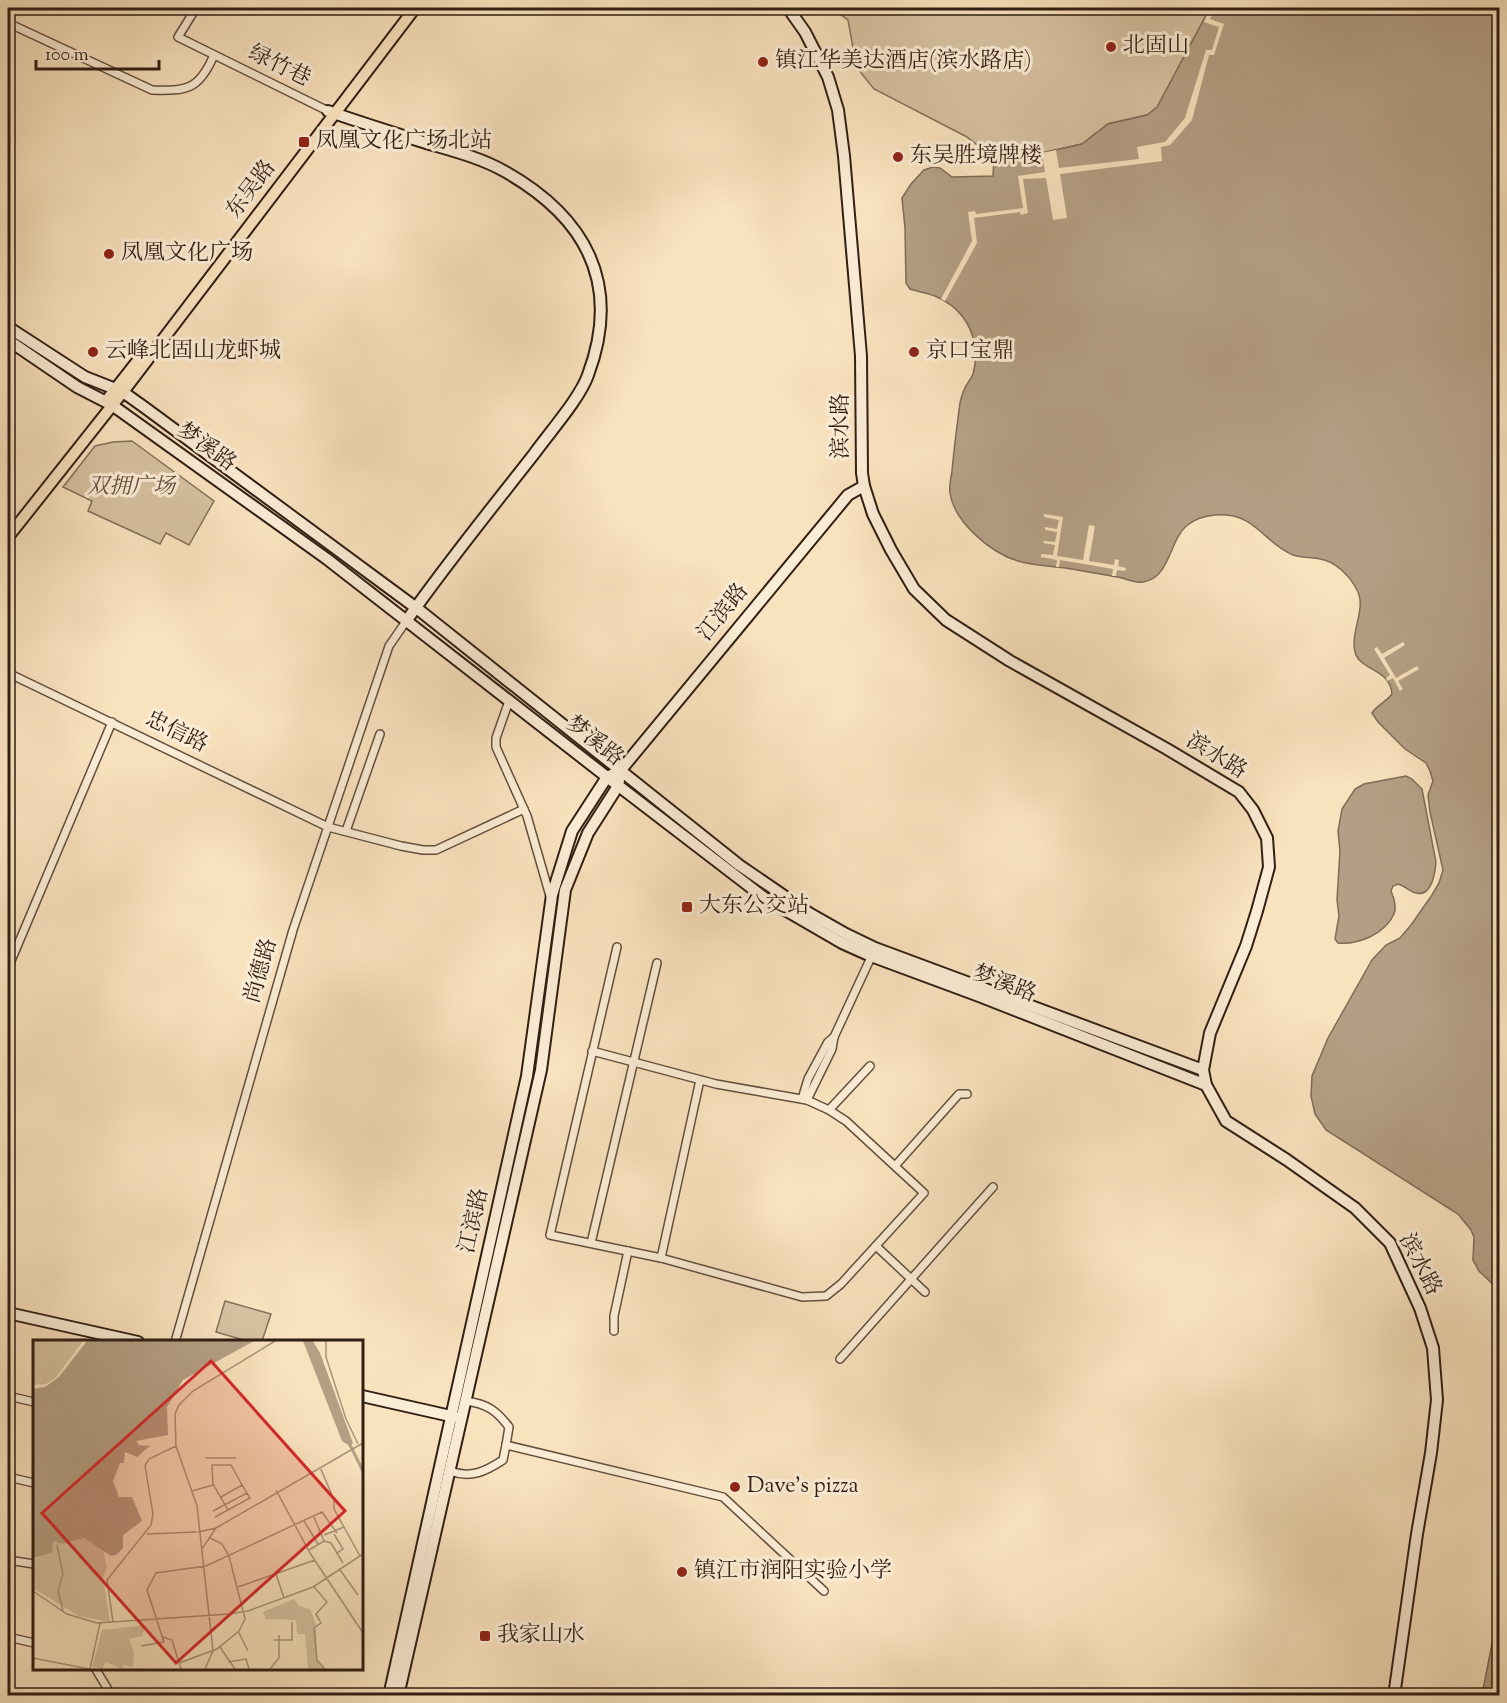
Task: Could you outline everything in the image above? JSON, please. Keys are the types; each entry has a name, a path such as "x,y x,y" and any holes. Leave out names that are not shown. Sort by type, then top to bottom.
{"main road":[{"name":"东吴路","path":"8,526 119,391 407,8"},
{"name":"东吴路","path":"331,112 415,8"},
{"name":"滨水路","path":"788,8 805,32 823,68 838,110 859,322 862,473 873,514 886,541 914,589 946,620 1010,661 1239,792 1253,810 1267,837 1269,867 1246,946 1210,1033 1203,1070 1206,1085 1226,1121 1295,1165 1355,1208 1390,1243 1420,1308 1433,1348 1437,1400 1394,1695"},
{"path":"331,112 467,155 503,171 548,200 566,218 588,249 600,293 600,335 587,378 562,417 407,620"},
{"name":"梦溪路","path":"8,327 85,377 119,391 416,607 620,771 771,888 873,952 1206,1085"},
{"name":"梦溪路","path":"8,340 77,387 109,403 327,559 766,899 842,943 1203,1070"},
{"name":"东吴路","path":"8,537 109,403"},
{"name":"江滨路","path":"389,1695 527,1076 551,901 572,831 607,777 620,771 848,495 864,486"},
{"name":"江滨路","path":"398,1695 541,1070 565,890 588,832 618,786 620,771"},
{"path":"8,1313 133,1340"},
{"path":"363,1396 462,1419"}],"street":[{"name":"绿竹巷","path":"196,8 178,38 331,112"},
{"name":"绿竹巷","path":"8,23 152,90 191,87 201,79 214,55"},
{"name":"尚德路","path":"175,1340 293,930 389,646 407,620"},
{"name":"忠信路","path":"8,673 328,826 346,831 412,848 436,850 524,809"},
{"path":"508,701 496,738 496,747 524,809 551,901"},
{"path":"8,968 112,722"},
{"path":"346,831 380,734"},
{"path":"592,1051 700,1080 805,1100 829,1110 846,1121 924,1193 841,1284 826,1296 802,1297 661,1258 550,1235 592,1051 617,947"},
{"path":"805,1100 808,1079 828,1042 834,1037 873,952"},
{"path":"591,1243 657,963"},
{"path":"829,1110 870,1066"},
{"path":"661,1258 700,1080"},
{"path":"895,1166 959,1094 967,1094"},
{"path":"840,1359 993,1187"},
{"path":"876,1246 925,1292"},
{"path":"614,1332 614,1316 628,1251"},
{"path":"8,1396 33,1402"},
{"path":"450,1471 458,1474 485,1472 503,1460 509,1427 499,1415 482,1403 466,1401"},
{"path":"506,1445 723,1497 824,1591"},
{"path":"8,1477 33,1483"},
{"path":"8,1560 33,1564"},
{"path":"8,1637 33,1643"},
{"path":"95,1670 112,1695"}],"green space":[{"name":"北固山","path":"831,8 1210,8 1157,108 1147,115 1108,124 1082,144 1042,153 994,158 967,137 874,89 861,73 854,53 848,20"},
{"name":"双拥广场","path":"132,441 214,501 189,545 166,533 160,544 88,511 92,501 63,487 95,446"},
{"path":"225,1301 271,1314 262,1340 244,1340 216,1332"}],"shaded area":[{"path":"1210,8 1499,8 1499,1290 1479,1271 1473,1260 1474,1237 1458,1214 1326,1130 1315,1114 1311,1096 1312,1076 1328,1038 1372,960 1386,945 1400,938 1411,925 1439,883 1443,870 1430,812 1428,795 1433,781 1430,771 1426,763 1405,749 1372,713 1392,694 1386,679 1363,663 1355,652 1360,597 1354,585 1342,570 1326,560 1293,555 1249,523 1229,515 1205,517 1189,524 1177,539 1159,573 1143,582 1025,563 1007,557 975,535 959,515 950,493 960,403 973,374 975,350 970,328 957,310 931,294 910,289 906,283 902,198 924,170 933,167 940,168 952,177 993,176 994,158 1042,153 1082,144 1108,124 1147,115 1157,107"},
{"path":"1406,776 1422,789 1436,862 1432,883 1426,891 1421,893 1398,884 1393,886 1391,891 1395,911 1390,921 1370,937 1354,942 1338,943 1335,939 1339,916 1337,900 1340,851 1338,831 1342,809 1355,789 1364,784"},
{"path":"1499,1607 1499,1695 1481,1695 1484,1685"}],"pier":[{"path":"1210,8 1215,8 1210,19 1224,24 1214,55 1209,55 1192,120 1170,145 1161,147 1162,161 1060,174 1067,218 1053,220 1046,178 1023,179 1028,213 974,218 977,243 945,301 941,299 972,241 968,212 975,211 976,214 1023,208 1018,176 1045,172 1042,153 1056,150 1059,168 1139,159 1137,147 1165,142 1185,118 1206,50 1212,50 1219,27 1204,22"},
{"path":"1044,514 1063,517 1057,556 1083,560 1089,525 1095,526 1089,561 1114,565 1115,559 1119,560 1118,566 1126,568 1125,571 1117,570 1116,576 1112,576 1113,569 1060,560 1059,567 1056,567 1057,560 1041,557 1041,554 1053,555 1055,545 1043,543 1044,541 1055,542 1057,532 1045,530 1045,527 1057,529 1059,520 1044,517"},
{"path":"1403,642 1405,645 1384,658 1396,678 1417,666 1419,669 1398,681 1403,689 1400,691 1393,678 1387,681 1386,678 1390,675 1374,649 1377,647 1382,654"}],"place":[{"name":"北固山","path":"1111,47"},
{"name":"镇江华美达酒店(滨水路店)","path":"763,62"},
{"name":"凤凰文化广场北站","path":"304,142"},
{"name":"东吴胜境牌楼","path":"898,157"},
{"name":"凤凰文化广场","path":"109,254"},
{"name":"云峰北固山龙虾城","path":"93,352"},
{"name":"京口宝鼎","path":"914,352"},
{"name":"大东公交站","path":"687,907"},
{"name":"Dave's pizza","path":"735,1487"},
{"name":"镇江市润阳实验小学","path":"682,1572"},
{"name":"我家山水","path":"485,1636"}]}
